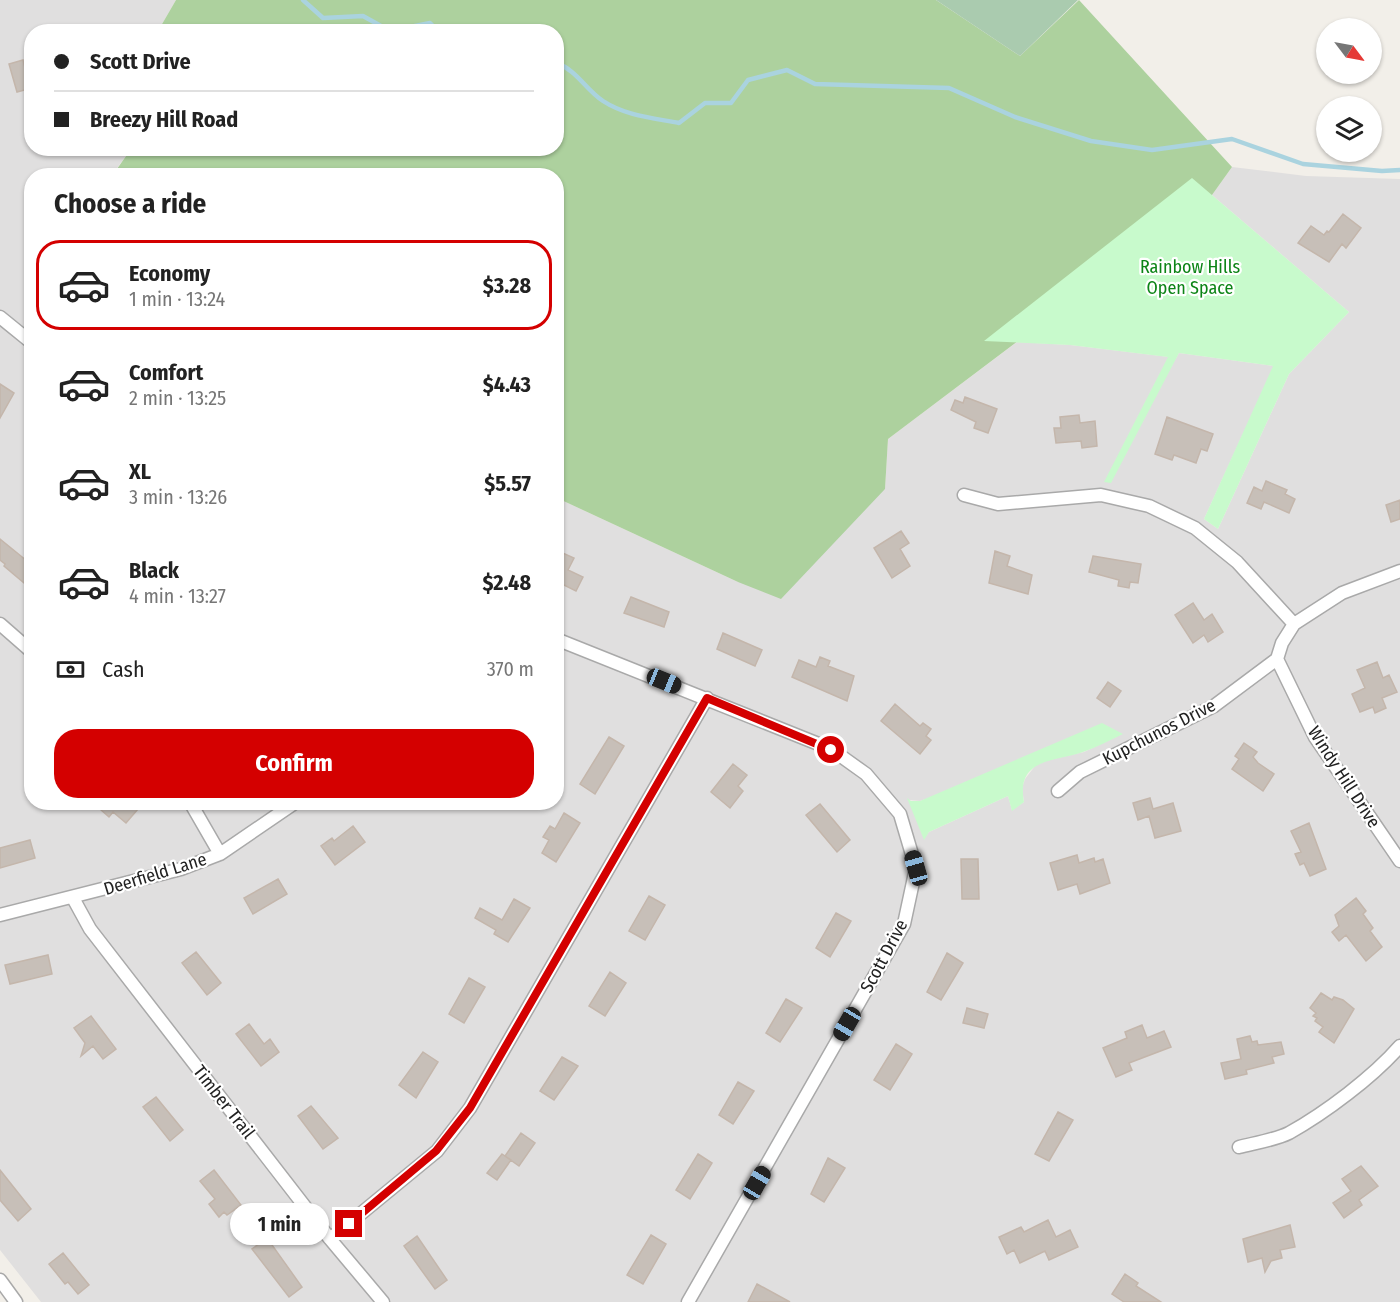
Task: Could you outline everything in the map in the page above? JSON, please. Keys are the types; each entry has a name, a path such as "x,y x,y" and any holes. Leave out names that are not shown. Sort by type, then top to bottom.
{"street":[{"path":"0,317 24,336"},
{"path":"963,495 998,504 1101,495 1149,506 1195,528 1237,562 1294,624"},
{"name":"Kupchunos Drive","path":"1058,791 1080,772 1214,706 1277,659 1282,643 1294,624 1342,593 1400,571"},
{"path":"0,624 24,645"},
{"name":"Scott Drive","path":"564,642 831,750 866,774 900,814 916,868 904,924 688,1302"},
{"name":"Windy Hill Drive","path":"1277,659 1315,737 1400,861"},
{"path":"330,1239 436,1151 470,1108 707,698"},
{"path":"195,810 220,854"},
{"name":"Deerfield Lane","path":"0,915 181,869 220,854 284,810"},
{"name":"Timber Trail","path":"73,898 90,929 330,1239 383,1302"},
{"path":"1239,1147 1287,1134 1354,1087 1387,1061 1400,1046"},
{"path":"0,1280 16,1302"}],"shaded area":[{"path":"0,0 176,0 162,24 24,24 24,156 126,156 117,168 24,168 24,810 564,810 564,501 738,582 885,489 888,439 1017,342 1070,345 1169,357 1119,454 1179,353 1274,366 1204,519 1218,529 1289,374 1349,312 1212,195 1232,167 1306,176 1400,179 1400,1302 41,1302 0,1250","holes":["1122,734 1084,752 1044,761 1035,766 1025,779 1022,788 1024,802 1012,810 1008,796 929,832 924,838 909,800 920,801"]}],"green space":[{"path":"176,0 936,0 1020,56 1079,0 1232,167 1212,195 888,439 885,489 781,599 738,582 564,501 564,168 118,168 126,156 564,156 564,24 162,24"},
{"path":"936,0 1078,0 1020,56"},
{"name":"Rainbow Hills Open Space","path":"1192,178 1349,312 1289,374 1218,529 1204,519 1273,366 1179,353 1111,483 1104,482 1168,357 1070,345 984,341"},
{"path":"1102,723 1123,734 1088,750 1040,764 1032,769 1026,777 1023,788 1024,802 1012,811 1008,796 929,832 924,840 907,798 911,801 920,801"}],"building":[{"path":"23,60 24,90 17,92 9,64"},
{"path":"1343,214 1361,228 1346,248 1342,244 1329,262 1298,243 1311,226 1324,235 1327,231 1329,232"},
{"path":"0,384 14,393 0,418"},
{"path":"965,397 997,409 988,433 974,428 976,422 951,410 955,400 963,403"},
{"path":"1079,415 1080,423 1095,421 1097,446 1082,448 1081,441 1056,443 1054,428 1061,428 1060,417"},
{"path":"1167,417 1213,434 1207,451 1201,449 1196,463 1174,455 1172,460 1155,454"},
{"path":"1266,481 1287,490 1285,494 1295,499 1289,513 1264,502 1261,509 1247,503 1254,487 1262,491"},
{"path":"1400,500 1400,519 1391,522 1386,505"},
{"path":"901,531 909,543 900,549 910,566 892,578 874,548"},
{"path":"0,539 24,558 24,583 4,566 5,564 0,560"},
{"path":"995,551 1010,556 1007,566 1032,575 1028,594 989,583"},
{"path":"564,554 574,558 568,570 583,577 576,591 564,585"},
{"path":"1093,556 1141,564 1138,583 1130,582 1129,588 1118,586 1119,580 1089,572"},
{"path":"631,597 669,612 664,627 624,613"},
{"path":"1193,603 1204,620 1212,614 1223,632 1208,642 1204,635 1193,643 1175,615"},
{"path":"723,633 762,650 755,666 717,649"},
{"path":"820,657 830,661 828,666 854,676 847,701 792,677 799,660 816,667"},
{"path":"1377,662 1383,678 1389,675 1397,692 1382,698 1386,708 1375,713 1373,707 1360,712 1352,694 1365,688 1357,670"},
{"path":"1108,682 1121,691 1110,707 1097,698"},
{"path":"895,704 920,726 923,723 931,729 926,736 931,740 920,754 881,721"},
{"path":"609,737 624,746 595,794 580,784"},
{"path":"1244,743 1257,752 1253,757 1258,763 1274,774 1263,791 1232,769 1239,759 1235,756"},
{"path":"733,764 747,775 738,786 743,791 730,808 711,792"},
{"path":"1150,798 1153,809 1173,803 1181,831 1155,838 1149,816 1138,820 1133,803"},
{"path":"820,804 850,840 837,852 806,815"},
{"path":"101,810 137,810 126,823 113,812 109,817"},
{"path":"564,813 580,823 556,862 542,853 549,840 543,837 550,826 555,829"},
{"path":"1309,823 1326,869 1310,876 1304,863 1300,865 1295,854 1301,852 1291,831"},
{"path":"353,826 365,842 335,865 321,846 332,838 334,841"},
{"path":"30,840 35,858 0,868 0,848"},
{"path":"1077,855 1079,863 1094,858 1095,862 1103,859 1110,883 1080,894 1077,884 1058,890 1050,863"},
{"path":"961,859 978,859 979,899 962,899"},
{"path":"278,879 287,894 253,914 244,898"},
{"path":"649,896 665,905 645,940 629,931"},
{"path":"1356,898 1366,911 1363,914 1373,928 1370,931 1382,947 1366,961 1346,935 1339,941 1332,932 1339,926 1335,915"},
{"path":"514,899 530,908 508,942 494,934 496,930 475,918 480,908 502,920"},
{"path":"836,913 851,921 830,957 816,948"},
{"path":"196,952 221,983 207,995 182,963"},
{"path":"947,953 963,963 941,1000 927,992"},
{"path":"48,955 52,974 10,984 5,965"},
{"path":"610,972 626,983 605,1016 589,1006"},
{"path":"469,978 485,987 464,1023 449,1014"},
{"path":"1321,993 1332,1000 1334,997 1343,1000 1354,1009 1334,1043 1319,1032 1323,1027 1315,1021 1317,1018 1313,1016 1316,1013 1310,1008"},
{"path":"786,999 802,1008 780,1042 766,1033"},
{"path":"967,1008 988,1014 984,1028 963,1023"},
{"path":"91,1016 116,1049 103,1059 93,1046 81,1056 85,1043 74,1028"},
{"path":"249,1024 264,1044 270,1039 279,1052 261,1066 236,1034"},
{"path":"1142,1025 1147,1038 1164,1031 1171,1047 1129,1063 1132,1070 1116,1077 1103,1048 1127,1038 1125,1032"},
{"path":"1250,1036 1252,1042 1257,1041 1258,1045 1281,1042 1284,1054 1272,1057 1274,1063 1246,1070 1247,1074 1225,1079 1221,1063 1241,1059 1237,1039"},
{"path":"896,1044 912,1054 890,1090 874,1080"},
{"path":"423,1052 438,1062 416,1098 399,1085"},
{"path":"562,1057 578,1066 554,1100 540,1091"},
{"path":"738,1082 754,1091 733,1124 719,1115"},
{"path":"156,1097 183,1130 170,1141 143,1107"},
{"path":"311,1106 338,1138 323,1149 298,1116"},
{"path":"1058,1112 1073,1120 1049,1161 1035,1154"},
{"path":"521,1133 535,1143 519,1166 505,1156"},
{"path":"502,1154 511,1160 497,1180 487,1173"},
{"path":"698,1154 712,1163 690,1199 676,1190"},
{"path":"828,1158 845,1168 824,1202 811,1194"},
{"path":"1361,1166 1378,1186 1359,1200 1362,1205 1344,1218 1333,1203 1351,1191 1342,1179"},
{"path":"0,1170 31,1209 18,1221 0,1200"},
{"path":"214,1170 241,1205 227,1215 224,1212 219,1217 209,1204 215,1199 200,1181"},
{"path":"1048,1220 1056,1237 1070,1230 1078,1247 1049,1260 1045,1251 1020,1263 1014,1250 1007,1254 999,1237 1021,1227 1024,1232"},
{"path":"1290,1225 1295,1247 1280,1250 1282,1258 1271,1261 1265,1272 1262,1258 1248,1262 1243,1239"},
{"path":"651,1235 666,1244 643,1284 627,1275"},
{"path":"417,1236 447,1280 435,1289 404,1246"},
{"path":"267,1238 302,1287 289,1297 252,1249"},
{"path":"63,1253 89,1285 78,1294 68,1282 65,1284 49,1264"},
{"path":"1125,1274 1138,1283 1136,1286 1161,1302 1124,1302 1112,1294"},
{"path":"757,1284 790,1302 748,1302"}],"waterway":[{"path":"303,0 323,18 363,16 377,24"},
{"path":"425,24 431,24"},
{"path":"564,67 603,101 612,106 640,116 679,123 705,103 731,103 748,80 787,70 815,84 949,88 1015,117 1091,141 1152,150 1232,139 1303,164 1382,171 1400,170"}],"route":[{"path":"349,1224 436,1151 470,1108 707,698 831,750"}]}
